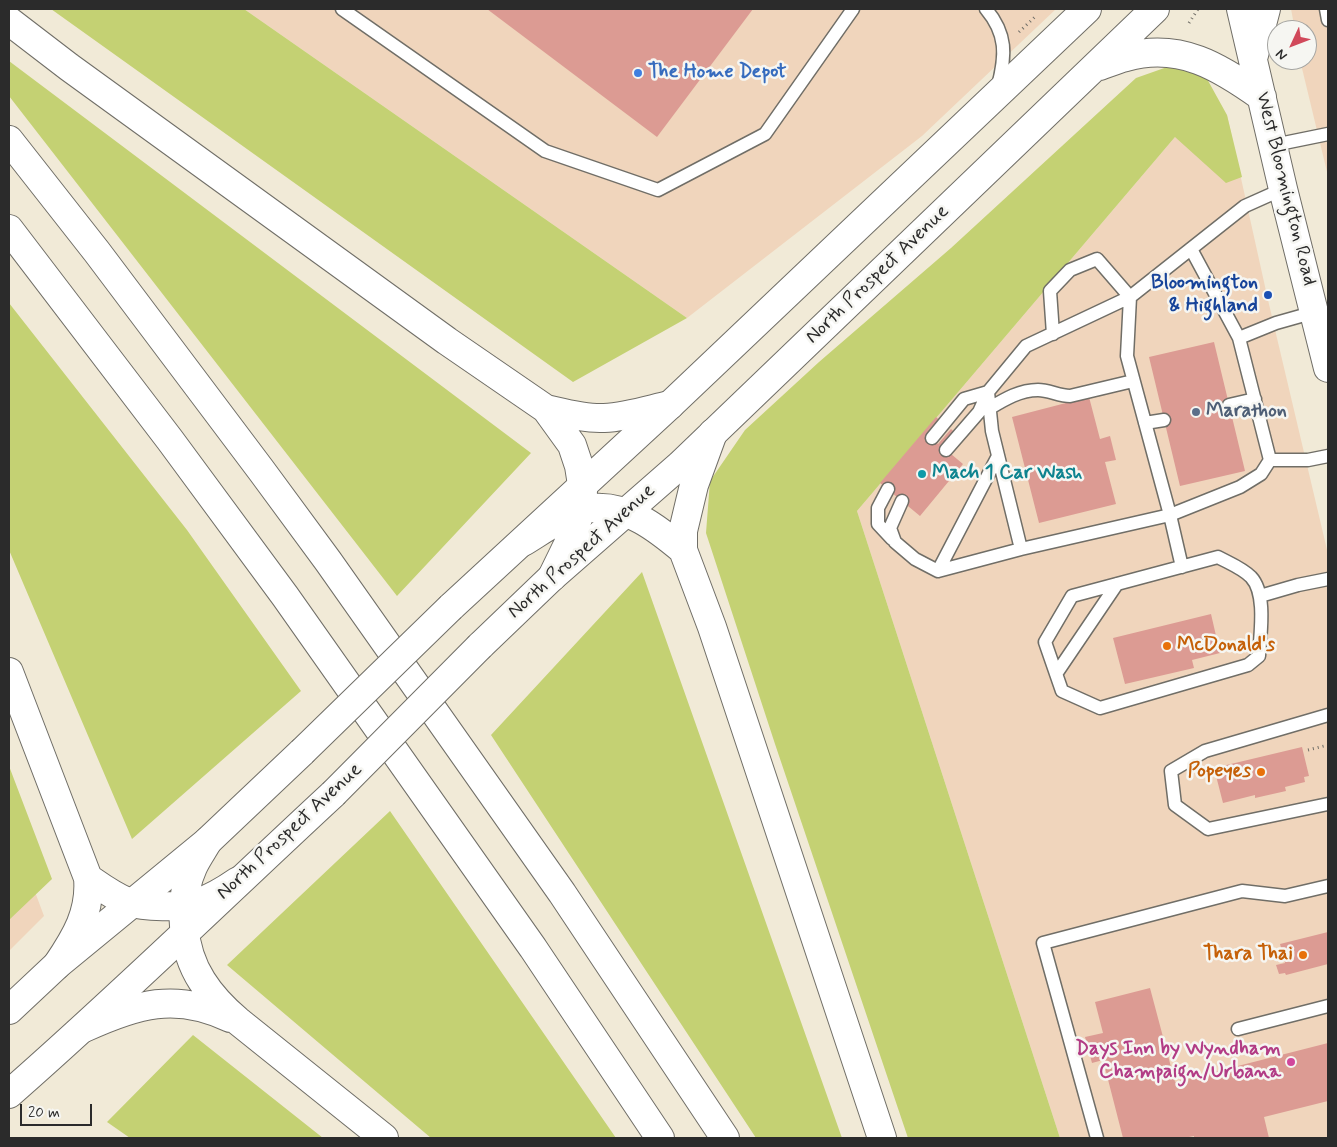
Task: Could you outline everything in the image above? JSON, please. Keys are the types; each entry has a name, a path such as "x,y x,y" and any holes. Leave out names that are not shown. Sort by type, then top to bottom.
{"main road":[{"path":"9,1010 57,965 208,841 452,607 523,542 552,524 581,500 670,405 1087,9"},
{"name":"North Prospect Avenue","path":"88,878 108,893 133,903 172,906 185,918 195,904 217,895 238,881 334,794 480,646 552,577 713,433 1155,9"},
{"name":"West Bloomington Road","path":"1241,9 1283,189 1328,368"},
{"path":"1253,59 1266,9"},
{"path":"9,21 69,68 546,409 572,445 579,466 581,500 565,552 552,577"},
{"path":"1092,69 1125,57 1144,53 1181,55 1196,58 1217,68 1240,81 1262,97"},
{"path":"9,140 115,276 328,562 562,893 725,1138"},
{"path":"9,229 170,440 285,596 533,948 660,1138"},
{"path":"546,409 602,418 631,415 670,405"},
{"path":"713,433 699,468 690,498 683,531 683,550 715,636 882,1138"},
{"path":"581,500 592,508 612,509 635,516 652,526 683,550"},
{"path":"9,672 88,878 90,894 79,930 57,965"},
{"path":"208,841 192,868 186,888 185,918 192,960 201,980 216,1000 238,1021 384,1138"},
{"path":"9,1094 84,1028 185,918"},
{"path":"84,1028 125,1011 170,1003 188,1004 213,1010 238,1021"}],"lane":[{"path":"342,9 544,152 658,190 765,134 853,9"},
{"path":"986,9 996,21 1004,45 1003,66 996,96"},
{"path":"1326,9 1328,20"},
{"path":"1274,145 1328,134"},
{"path":"946,450 979,412 988,392 1026,346 1130,297 1245,206 1283,189"},
{"path":"888,489 878,508 878,524 915,559 938,571 1170,515 1240,487 1261,474 1270,460 1239,338 1191,249"},
{"path":"1053,334 1050,292 1070,270 1097,259 1130,297 1127,356 1182,566"},
{"path":"1239,338 1276,323 1315,312"},
{"path":"990,408 1014,394 1039,390 1060,396 1070,396 1134,381"},
{"path":"988,392 992,431 1021,550"},
{"path":"932,438 964,399 988,392"},
{"path":"1229,405 1255,399"},
{"path":"1145,423 1164,420"},
{"path":"938,571 998,456"},
{"path":"1270,460 1308,460 1328,456"},
{"path":"895,542 890,528 902,501"},
{"path":"1218,558 1243,570 1252,578 1260,596 1259,656 1248,664 1100,708 1062,691 1045,642 1072,596 1182,566 1218,558"},
{"path":"1260,596 1328,579"},
{"path":"1056,674 1117,584"},
{"path":"1328,715 1204,751 1172,771 1175,804 1208,829 1328,804"},
{"path":"1097,1138 1043,943 1242,891 1285,896 1328,886"},
{"path":"1238,1029 1328,1006"}],"path":[{"path":"1189,23 1198,9"},
{"path":"1016,34 1037,15"},
{"path":"1308,750 1328,745"}],"shaded area":[{"path":"244,9 1056,9 922,136 687,318"},
{"path":"1291,9 1328,9 1328,176 1302,70 1317,70 1317,20 1293,20"},
{"path":"1227,115 1268,300 1328,554 1328,1138 1060,1138 857,511 1175,137"},
{"path":"9,822 44,916 9,951"}],"green space":[{"path":"51,9 244,9 687,318 573,382"},
{"path":"9,61 531,453 397,596 9,96"},
{"path":"1170,66 1206,77 1227,115 1242,177 1226,183 1175,137 857,511 1060,1138 908,1138 706,533 710,481 745,430 819,362 951,248 1136,78"},
{"path":"9,303 187,530 301,691 132,839 9,550"},
{"path":"642,572 842,1138 756,1138 491,735"},
{"path":"9,766 52,879 9,920"},
{"path":"390,811 616,1138 431,1138 227,965"},
{"path":"193,1035 323,1138 130,1138 107,1122"}],"building":[{"name":"The Home Depot","path":"487,9 753,9 657,137"},
{"name":"Marathon","path":"1214,342 1245,471 1180,486 1149,357"},
{"path":"1089,397 1100,439 1110,436 1116,460 1105,462 1116,504 1039,523 1012,417"},
{"name":"Mach 1 Car Wash","path":"936,417 947,427 935,441 938,444 951,429 963,440 951,454 963,464 920,516 880,483"},
{"name":"McDonald's","path":"1211,614 1220,653 1192,660 1194,668 1125,684 1113,638"},
{"name":"Popeyes","path":"1302,747 1309,776 1304,777 1305,782 1285,787 1286,791 1255,798 1255,795 1223,803 1214,768"},
{"name":"Thara Thai","path":"1328,932 1328,964 1286,975 1285,973 1279,974 1276,965 1285,963 1284,958 1278,959 1276,952 1282,951 1280,944"},
{"name":"Days Inn by Wyndham Champaign/Urbana","path":"1150,988 1175,1082 1328,1043 1328,1101 1264,1117 1269,1138 1194,1138 1194,1136 1184,1138 1123,1138 1103,1060 1092,1063 1085,1037 1103,1033 1095,1002"}],"place":[{"name":"The Home Depot","path":"638,73"},
{"name":"Bloomington & Highland","path":"1268,295"},
{"name":"Marathon","path":"1196,412"},
{"name":"Mach 1 Car Wash","path":"922,474"},
{"name":"McDonald's","path":"1167,646"},
{"name":"Popeyes","path":"1261,772"},
{"name":"Thara Thai","path":"1303,955"},
{"name":"Days Inn by Wyndham Champaign/Urbana","path":"1291,1062"}]}
